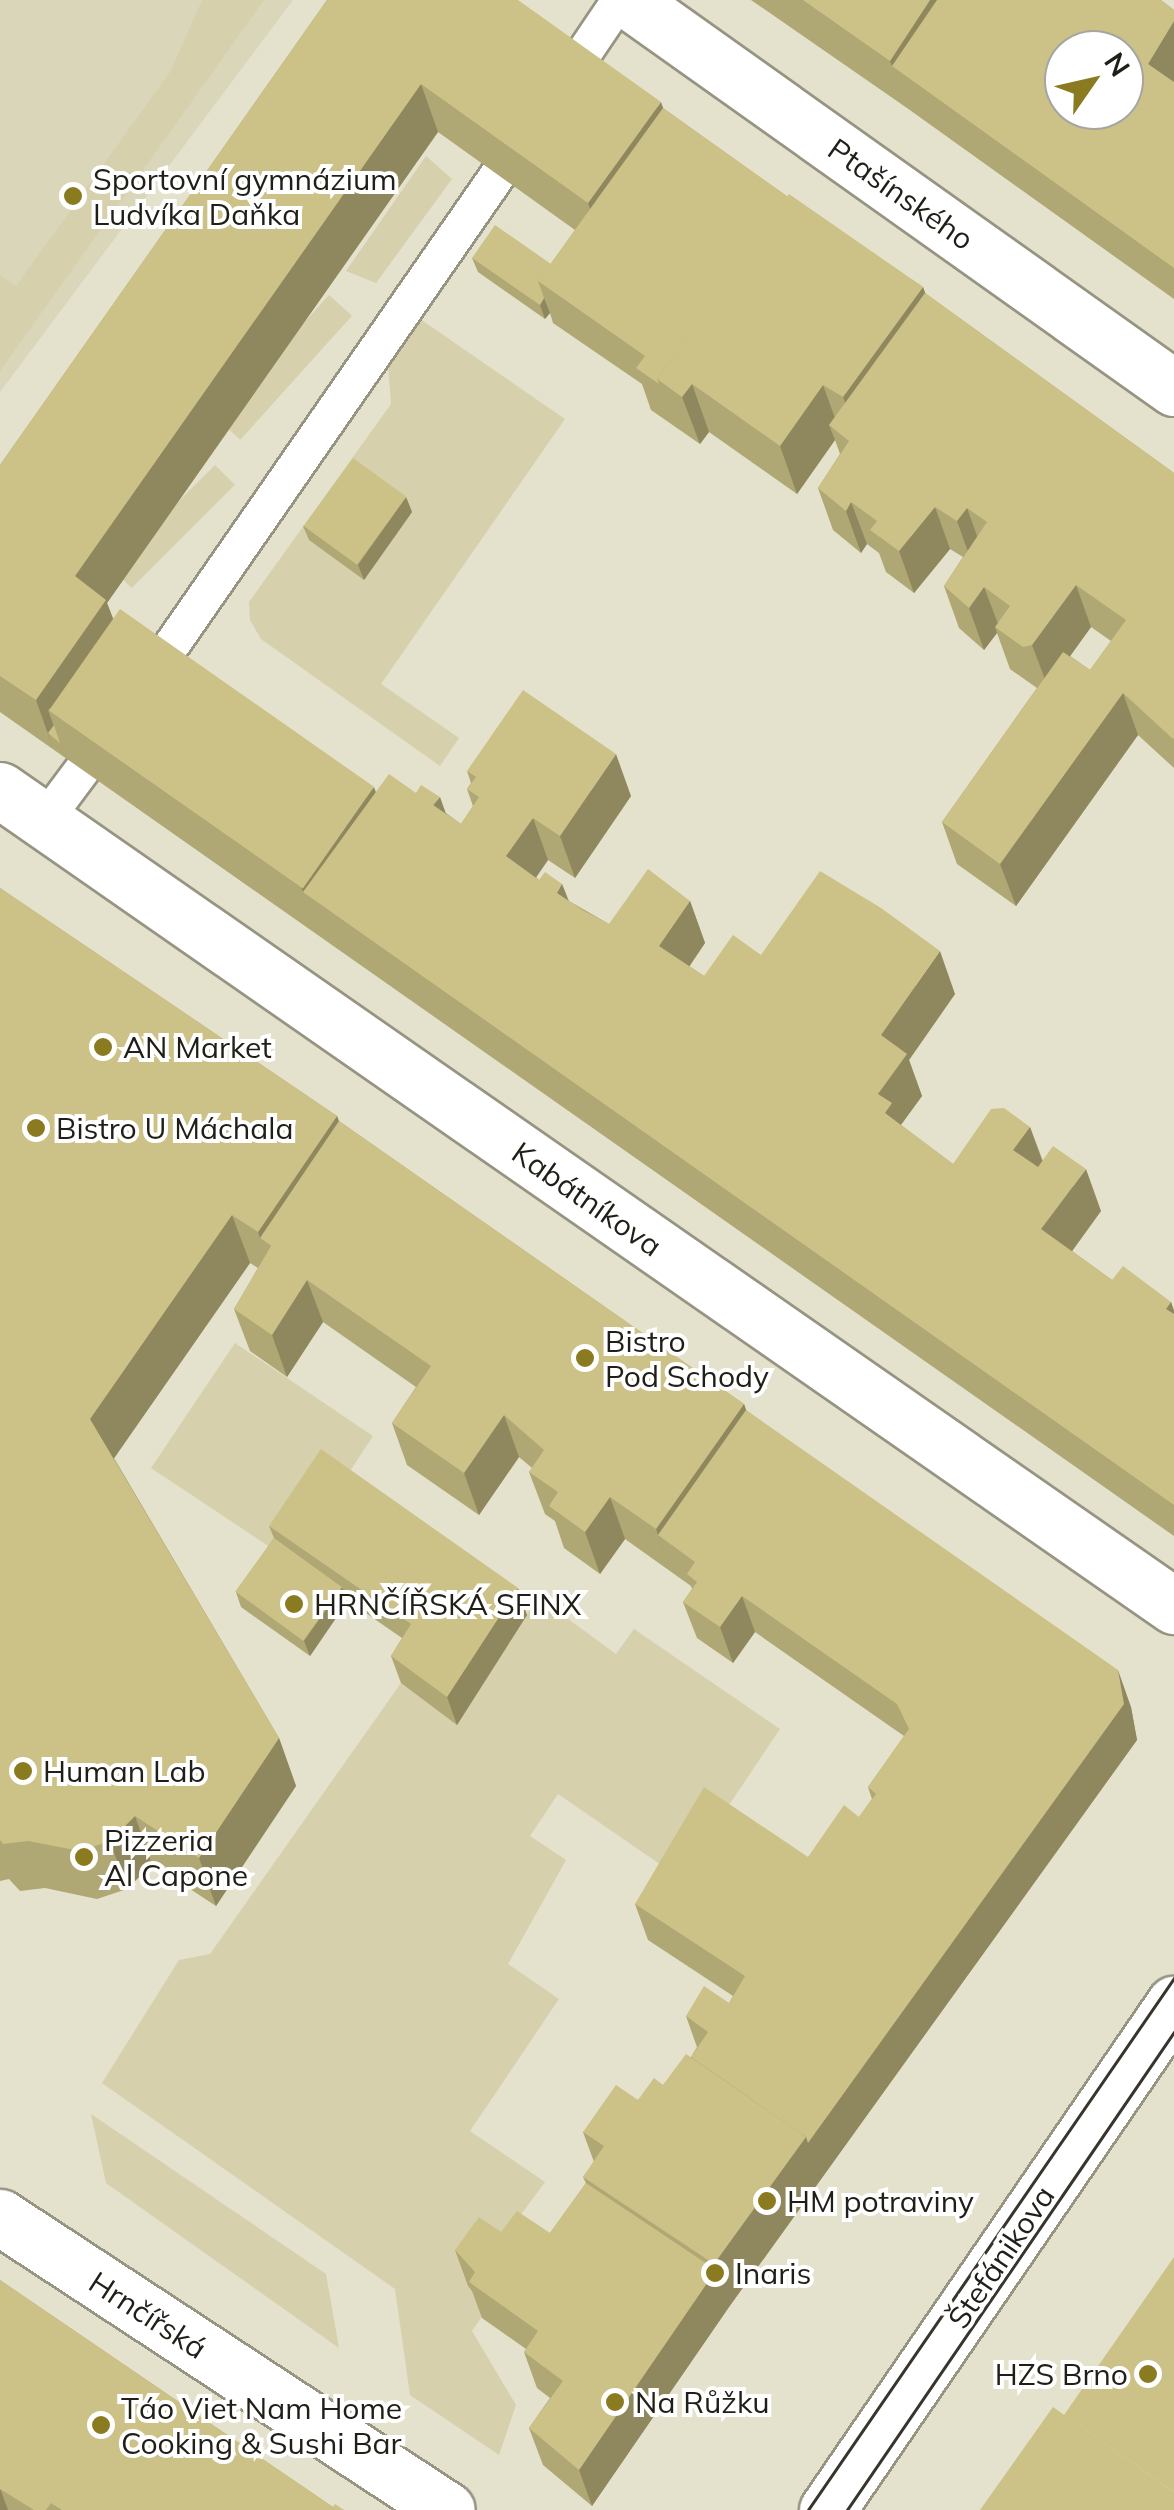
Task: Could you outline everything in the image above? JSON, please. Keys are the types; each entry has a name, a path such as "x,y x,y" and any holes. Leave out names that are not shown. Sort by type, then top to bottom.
{"street":[{"name":"Ptašínského","path":"628,0 1174,388"},
{"name":"Kabátníkova","path":"0,790 1174,1606"},
{"name":"Štefánikova","path":"826,2510 1174,2004"},
{"name":"Hrnčířská","path":"0,2218 447,2510"}],"lane":[{"path":"568,74 619,0"},
{"path":"156,668 497,175"},
{"path":"44,820 82,769"}],"shaded area":[{"name":"Sportovní gymnázium Ludvíka Daňka","path":"0,0 293,0 0,392"},
{"path":"202,0 264,0 0,371 0,275 16,286 170,72"},
{"path":"426,156 452,179 376,283 346,271"},
{"path":"329,295 352,316 240,440 217,419"},
{"path":"420,319 565,419 381,684 459,738 440,766 261,639 250,620 249,602 391,404 388,364"},
{"path":"215,465 235,485 132,588 112,568"},
{"path":"235,1343 373,1436 342,1483 279,1553 151,1468"},
{"path":"538,1597 616,1654 634,1629 780,1729 680,1878 558,1794 530,1836 566,1860 508,1964 559,1999 470,2131 545,2182 468,2286 488,2308 472,2331 516,2405 499,2455 410,2395 395,2289 102,2083 179,1960 210,1954 401,1683 457,1724"},
{"path":"91,2114 326,2274 339,2348 106,2183"}],"building":[{"path":"327,0 518,0 661,102 588,203 421,84 75,576 106,600 36,700 0,676 0,465"},
{"path":"803,0 930,0 890,61"},
{"path":"937,0 1161,0 1174,10 1174,21 1148,64 1174,82 1174,268 892,66"},
{"path":"663,108 788,197 657,379 659,384 636,368 645,356 538,281"},
{"path":"789,194 923,287 843,397 823,385 780,446 692,384 682,397 657,379"},
{"path":"495,225 551,264 538,281 544,298 540,305 472,258"},
{"path":"925,293 1174,473 1174,738 1123,693 1000,864 942,822 1063,652 1090,670 1126,620 1076,585 1032,645 1023,647 995,627 1010,606 984,587 969,608 944,586 987,522 967,508 957,521 935,507 899,551 870,530 877,521 851,502 846,511 818,488 849,441 829,425"},
{"path":"353,458 406,497 357,565 304,526"},
{"path":"120,609 374,787 303,888 49,711"},
{"path":"523,690 616,754 560,836 533,818 506,856 539,880 545,872 562,884 557,893 584,911 609,924 648,869 690,901 659,946 704,976 733,935 761,955 820,871 881,908 940,951 881,1035 907,1054 878,1094 892,1103 885,1113 953,1164 991,1109 1004,1108 1030,1127 1013,1150 1038,1167 1053,1146 1086,1169 1041,1229 1112,1280 1123,1266 1171,1302 1166,1309 1174,1314 1174,1505 303,892 389,774 416,793 421,785 440,797 433,805 461,824 479,797 467,789 476,777 467,771"},
{"path":"54,725 60,743 48,733"},
{"path":"0,888 337,1116 258,1232 232,1215 90,1419 279,1738 199,1858 135,1816 110,1841 80,1851 28,1841 3,1844 0,1840"},
{"path":"339,1121 744,1404 656,1529 610,1497 585,1532 549,1506 558,1492 529,1472 544,1450 504,1415 464,1473 392,1423 431,1366 307,1280 272,1335 234,1309 271,1246 260,1238"},
{"path":"746,1410 1118,1670 1124,1704 808,2143 806,2137 691,2057 708,2032 686,2016 704,1986 729,2003 745,1976 635,1904 704,1787 808,1857 844,1805 859,1817 876,1794 868,1787 909,1729 897,1704 742,1596 720,1627 683,1602 697,1582 687,1574 695,1562 658,1535"},
{"path":"321,1449 518,1588 447,1697 391,1656 411,1624 269,1526"},
{"name":"HRNČÍŘSKÁ SFINX","path":"274,1538 342,1587 303,1641 235,1591"},
{"path":"686,2054 806,2137 714,2264 583,2177 604,2146 583,2132 616,2085 638,2100 654,2078 663,2085"},
{"path":"586,2183 716,2270 579,2470 529,2428 563,2381 524,2352 538,2331 469,2282 475,2272 455,2250 479,2217 501,2232 517,2211 550,2233"},
{"name":"HZS Brno","path":"1174,2257 1174,2492 1064,2415"},
{"path":"0,2280 333,2507 331,2510 62,2510 51,2503 46,2510 34,2510 0,2489"},
{"path":"1053,2407 1174,2492 1174,2510 980,2510"}],"tram line":[{"path":"808,2510 1174,1978"},
{"path":"847,2510 1174,2032"}],"place":[{"name":"Sportovní gymnázium Ludvíka Daňka","path":"73,196"},
{"name":"AN Market","path":"103,1047"},
{"name":"Bistro U Máchala","path":"36,1128"},
{"name":"Bistro Pod Schody","path":"585,1358"},
{"name":"HRNČÍŘSKÁ SFINX","path":"294,1604"},
{"name":"Human Lab","path":"23,1771"},
{"name":"Pizzeria Al Capone","path":"84,1857"},
{"name":"HM potraviny","path":"767,2201"},
{"name":"Inaris","path":"715,2273"},
{"name":"HZS Brno","path":"1148,2374"},
{"name":"Na Růžku","path":"615,2402"},
{"name":"Táo Viet Nam Home Cooking & Sushi Bar","path":"101,2425"}]}
